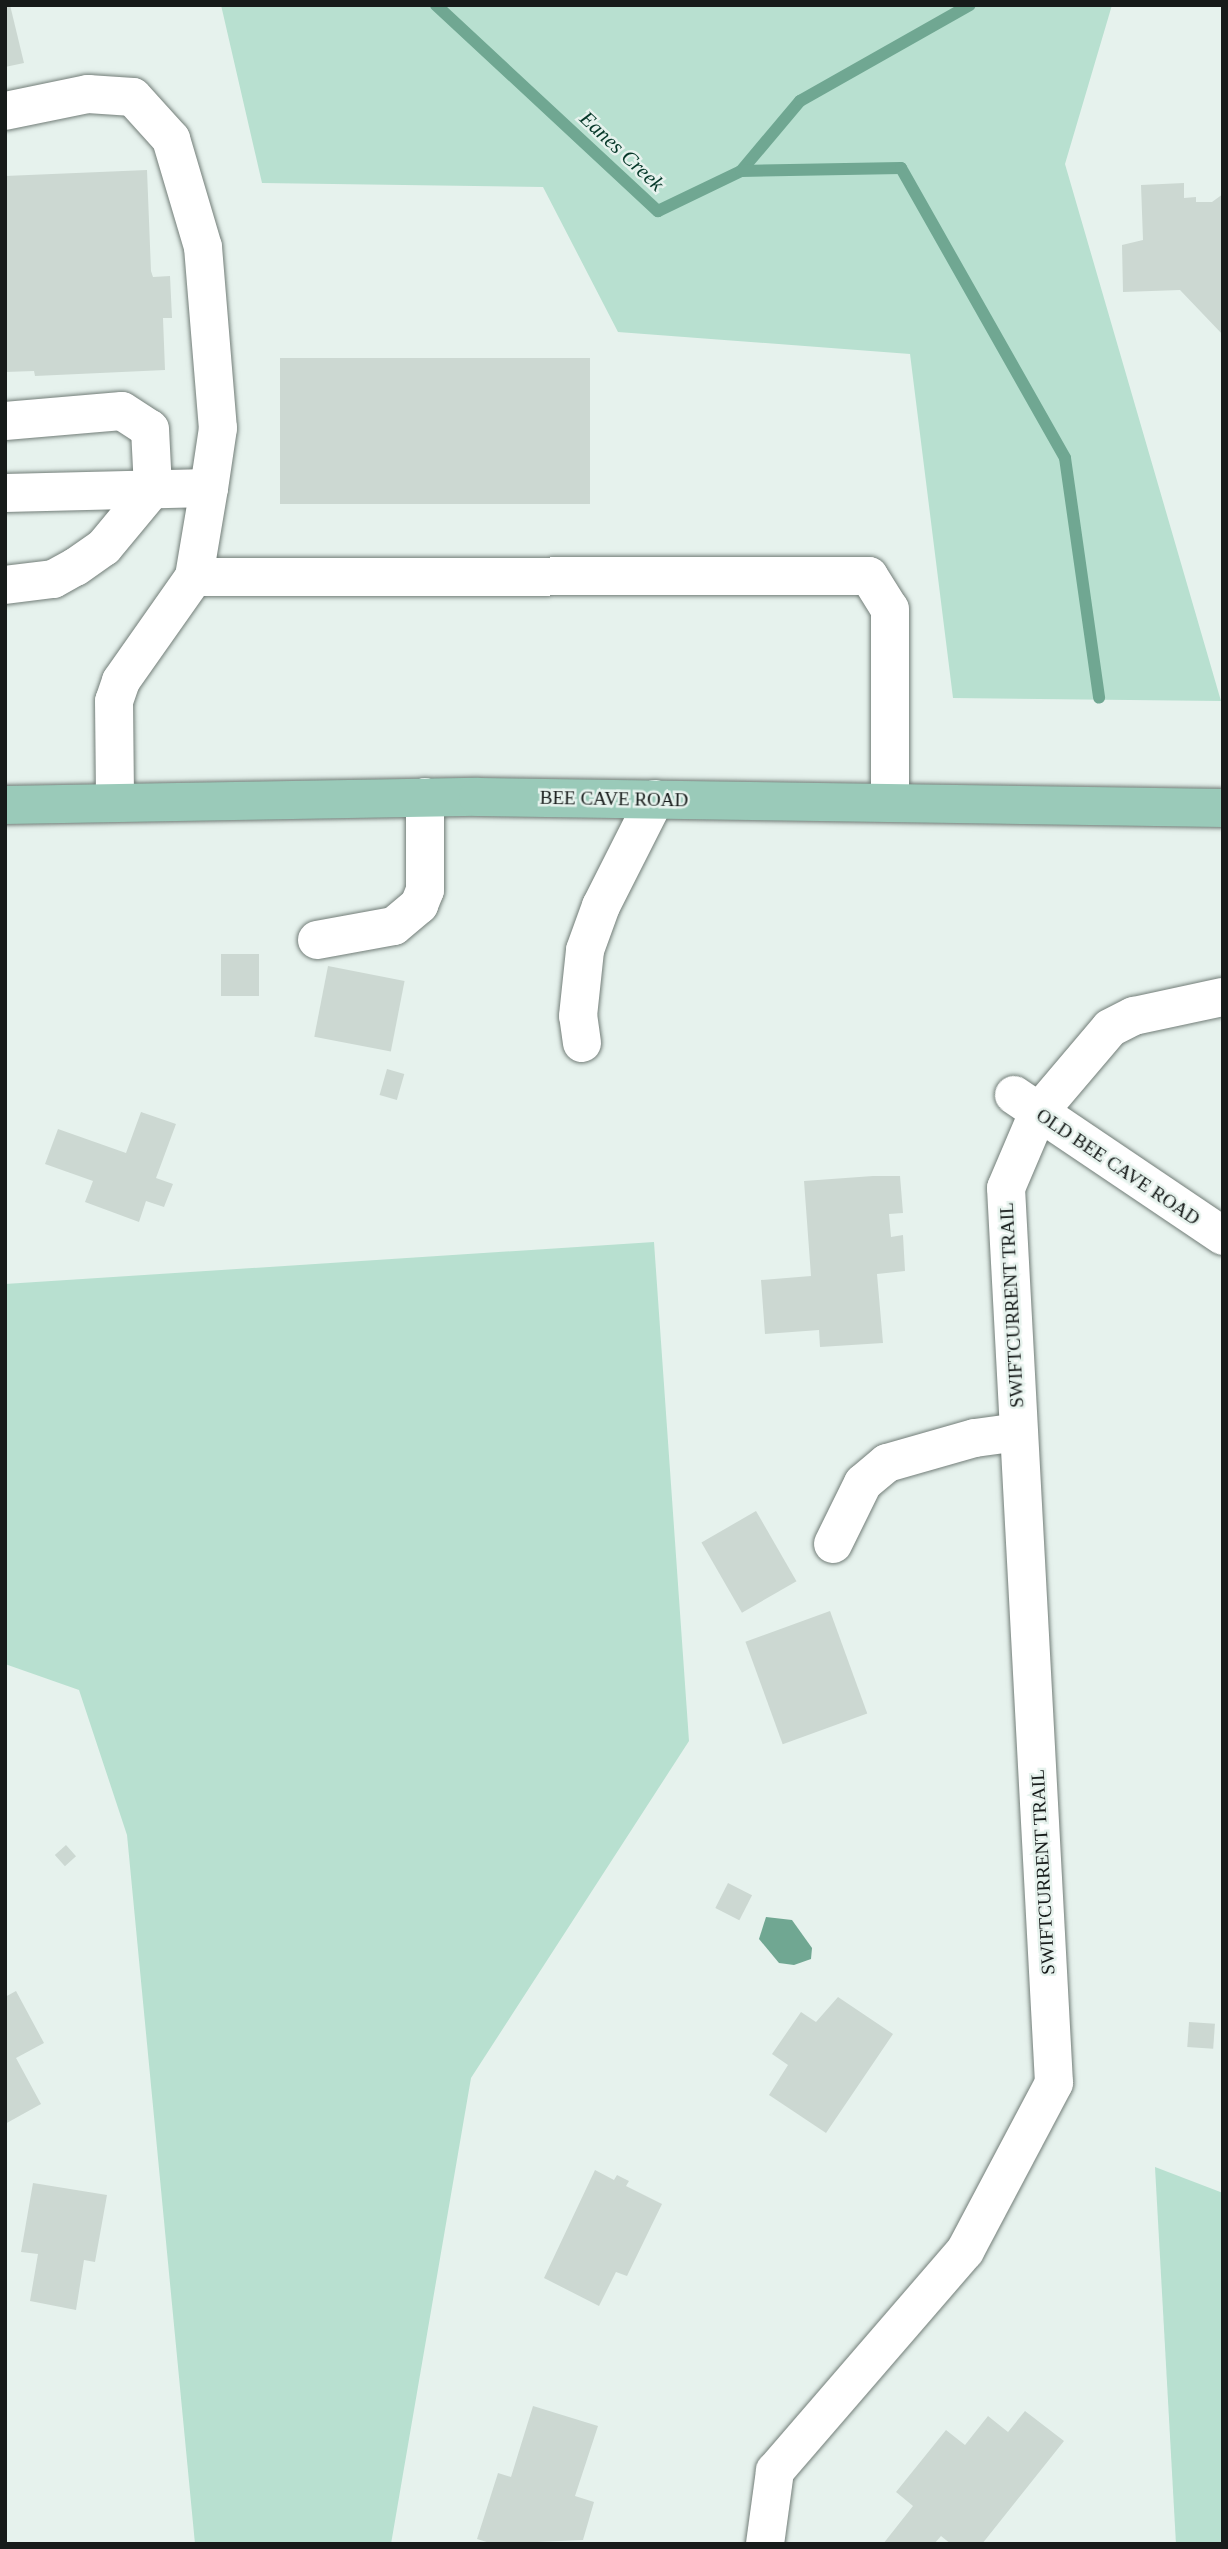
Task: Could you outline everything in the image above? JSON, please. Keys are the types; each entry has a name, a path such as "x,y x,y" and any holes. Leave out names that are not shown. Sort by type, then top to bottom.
{"main road":[{"name":"BEE CAVE ROAD","path":"5,805 425,797 1223,808"}],"street":[{"path":"5,111 88,94 133,97 171,139 203,247 218,428 209,488 194,577 117,691 113,717 116,801"},
{"path":"5,421 122,411 150,429 153,488 104,547 75,567 53,579 5,585"},
{"path":"5,493 209,488"},
{"path":"194,577 869,576 890,609 890,803"},
{"path":"317,940 394,926 419,905 425,890 425,797"},
{"path":"582,1042 579,1016 585,950 605,897 655,799"},
{"name":"SWIFTCURRENT TRAIL","path":"765,2544 775,2471 965,2252 1054,2083 1006,1188 1026,1104 1110,1028 1134,1016 1223,997"},
{"name":"OLD BEE CAVE ROAD","path":"1026,1104 1223,1236"},
{"path":"833,1544 863,1483 887,1464 975,1438 1019,1433"}],"shaded area":[{"path":"221,5 1112,5 1065,164 1221,701 953,698 910,354 618,332 543,187 262,183"},
{"path":"654,1242 689,1741 471,2078 391,2544 195,2544 127,1835 79,1690 5,1664 5,1284"},
{"path":"766,1917 792,1920 812,1948 811,1959 794,1965 779,1963 759,1939"},
{"path":"1155,2167 1223,2193 1223,2544 1176,2544"}],"building":[{"path":"5,5 10,5 24,63 5,67"},
{"path":"147,170 151,271 153,277 170,276 172,318 163,318 165,370 35,376 34,371 5,372 5,176"},
{"path":"1184,183 1184,198 1196,197 1196,202 1212,202 1223,194 1223,335 1180,290 1123,292 1122,245 1143,240 1141,185"},
{"path":"280,358 590,358 590,504 280,504"},
{"path":"221,954 259,954 259,996 221,996"},
{"path":"328,966 405,981 391,1052 314,1037"},
{"path":"387,1069 404,1074 397,1100 380,1095"},
{"path":"141,1112 176,1124 156,1178 173,1184 164,1207 146,1201 139,1222 85,1202 93,1181 45,1164 58,1129 126,1153"},
{"path":"900,1176 903,1213 889,1214 891,1237 903,1235 905,1271 877,1274 883,1343 820,1347 819,1330 765,1334 761,1280 811,1276 804,1181"},
{"path":"756,1511 797,1581 742,1613 701,1542"},
{"path":"830,1611 867,1713 783,1744 745,1642"},
{"path":"66,1845 76,1856 65,1866 55,1855"},
{"path":"728,1883 752,1895 739,1920 715,1908"},
{"path":"16,1991 44,2043 16,2058 41,2104 5,2124 5,1997"},
{"path":"838,1997 893,2034 826,2133 769,2095 788,2065 772,2054 801,2012 816,2022"},
{"path":"1189,2022 1215,2024 1213,2049 1187,2047"},
{"path":"595,2170 614,2180 617,2175 629,2181 626,2186 662,2204 627,2276 616,2272 599,2306 544,2278"},
{"path":"33,2183 107,2195 95,2262 84,2260 76,2310 30,2301 38,2254 21,2252"},
{"path":"533,2406 598,2426 575,2496 594,2502 583,2540 493,2544 477,2539 498,2473 511,2477"},
{"path":"1025,2411 1064,2441 982,2544 951,2544 941,2536 934,2544 883,2544 913,2506 896,2492 946,2430 965,2445 988,2416 1008,2432"}],"waterway":[{"name":"Eanes Creek","path":"436,5 658,211 741,171 800,101 970,5"},
{"path":"741,171 901,168 1065,458 1099,698"}]}
